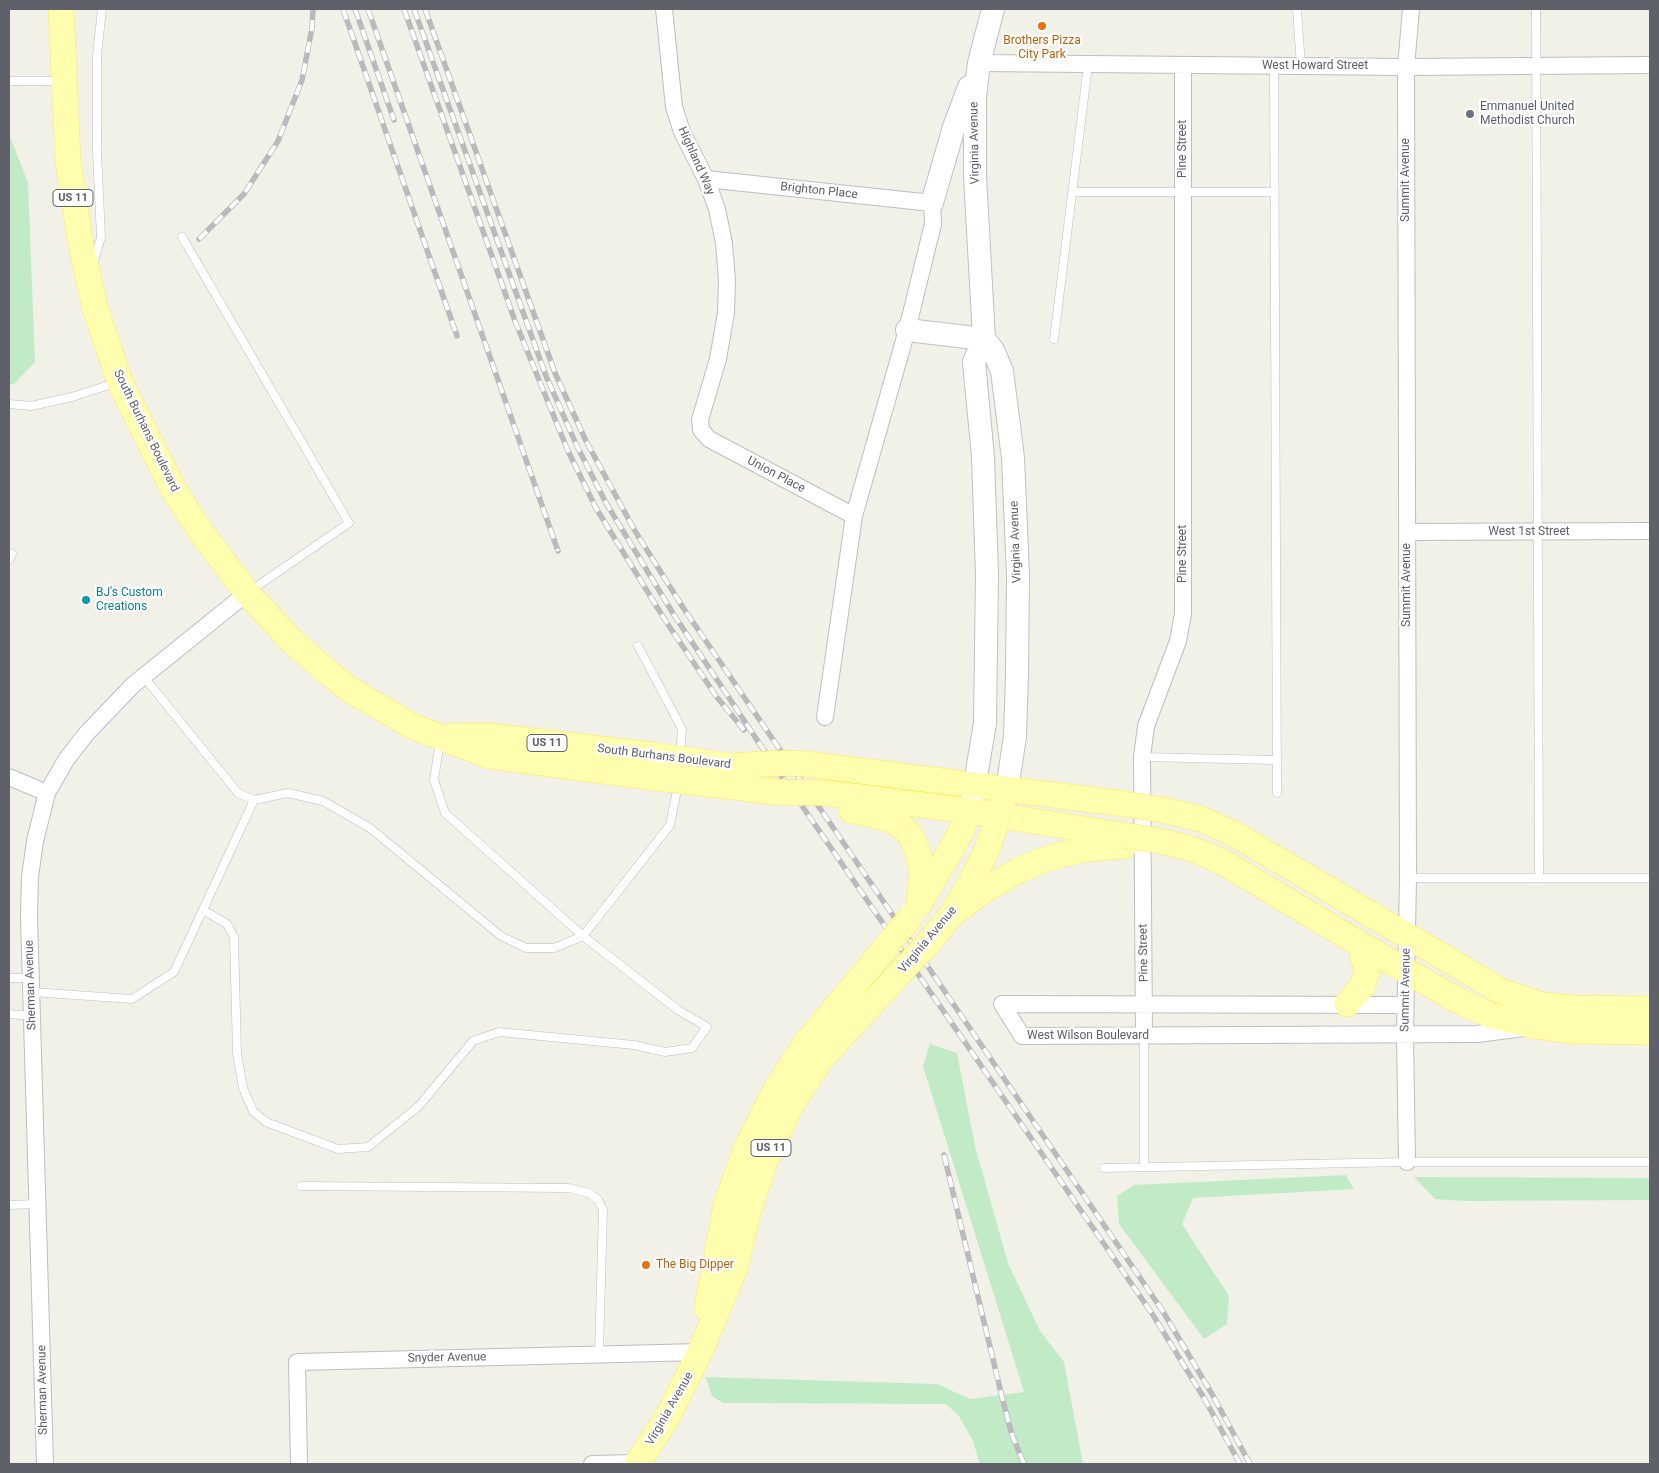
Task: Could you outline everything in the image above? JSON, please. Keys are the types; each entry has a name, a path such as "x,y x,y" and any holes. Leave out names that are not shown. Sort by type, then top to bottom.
{"main road":[{"name":"South Burhans Boulevard","path":"61,9 68,160 80,240 95,308 120,382 174,490 201,532 247,593 292,641 350,690 407,723 440,736 490,736 777,792 831,800 969,811"},
{"name":"Virginia Avenue","path":"700,1352 726,1206 746,1149 775,1091 806,1043 915,910 959,836 976,787 986,723 987,574 983,457 974,362 984,339 974,134 974,96 979,63 993,9"},
{"path":"932,203 954,127 979,63"},
{"path":"907,330 984,339"},
{"name":"Virginia Avenue","path":"638,1464 673,1408 700,1352 735,1268 747,1216 765,1161 792,1103 821,1059 929,942 952,914 971,882 999,817 1015,737 1018,575 1013,458 1002,371 993,350 984,339"},
{"name":"South Burhans Boulevard","path":"651,766 806,764 976,787 1006,789"},
{"path":"1006,789 1125,804 1201,819 1236,835 1407,934 1500,991 1542,1004 1573,1008 1650,1009"},
{"path":"831,800 890,819 910,835 917,849 922,872 915,910"},
{"path":"969,811 1123,841"},
{"path":"952,914 986,889 1022,869 1052,856 1123,841"},
{"name":"West Wilson Boulevard","path":"1123,841 1192,849 1221,861 1459,1001 1490,1015 1535,1026 1573,1031 1650,1032"},
{"path":"1348,1004 1362,987 1367,972 1360,944"}],"street":[{"name":"Highland Way","path":"664,9 674,107 682,132 706,179 717,209 724,243 727,288 724,334 700,420 700,430"},
{"name":"Summit Avenue","path":"1407,1162 1405,1035 1408,878 1406,67 1411,9"},
{"name":"West Howard Street","path":"979,63 1406,67 1650,65"},
{"name":"Pine Street","path":"1144,1036 1142,757 1146,726 1178,641 1183,614 1183,66"},
{"name":"Brighton Place","path":"706,179 932,203"},
{"path":"824,717 854,516 907,330 933,224 932,203"},
{"name":"Union Place","path":"700,430 709,439 854,516"},
{"name":"West 1st Street","path":"1407,532 1539,533 1650,531"},
{"name":"Sherman Avenue","path":"45,1464 31,985 30,878 35,841 48,793 66,760 103,714 144,677 247,593"},
{"path":"9,777 48,793"},
{"name":"West Wilson Boulevard","path":"1406,1005 1002,1004 1022,1036 1477,1034 1535,1026"},
{"name":"Snyder Avenue","path":"299,1464 296,1362 700,1352"},
{"path":"592,1464 638,1464"}],"lane":[{"path":"89,281 101,237 97,131 97,55 102,9"},
{"path":"1297,9 1301,66"},
{"path":"1536,9 1539,878"},
{"path":"1054,339 1088,65"},
{"path":"1274,66 1277,793"},
{"path":"9,82 63,81"},
{"path":"1073,192 1275,192"},
{"path":"182,237 348,523 247,593"},
{"path":"9,404 31,406 72,397 120,382"},
{"path":"144,677 238,793 254,800 288,793 323,801 370,828 501,936 526,948 554,948 583,936 670,825 677,798 682,729 638,646"},
{"path":"203,910 227,924 234,937 237,1053 243,1088 253,1111 266,1122 338,1149 368,1147 418,1107 473,1040 499,1032 634,1045 665,1052 692,1048 708,1027 678,1010 583,936 445,813 434,780 440,736"},
{"path":"1142,757 1276,760"},
{"path":"9,978 31,985 132,999 174,972 254,800"},
{"path":"1408,878 1650,878"},
{"path":"9,1014 32,1016"},
{"path":"1144,1036 1144,1166"},
{"path":"1104,1168 1407,1162 1650,1162"},
{"path":"301,1186 569,1188 589,1193 598,1200 603,1209 599,1354"},
{"path":"9,1205 38,1204"}],"green space":[{"path":"9,134 28,183 35,362 14,384 9,384"},
{"path":"930,1044 957,1053 975,1146 1008,1263 1040,1331 1064,1362 1083,1464 980,1464 973,1441 959,1416 946,1404 723,1403 712,1396 706,1377 937,1384 970,1399 1024,1392 923,1066"},
{"path":"1346,1175 1354,1189 1193,1198 1182,1224 1229,1296 1227,1324 1204,1339 1119,1224 1117,1196 1134,1185"},
{"path":"1414,1177 1650,1178 1650,1200 1463,1201 1435,1199"}],"railway":[{"path":"199,239 244,194 278,141 302,80 312,28 313,9"},
{"path":"343,9 457,336"},
{"path":"355,9 394,120"},
{"path":"368,9 558,551"},
{"path":"404,9 515,321 568,451 596,508 665,620 716,696 744,730"},
{"path":"414,9 546,376 577,446 606,503 674,615 769,758 1153,1315 1204,1398 1240,1464"},
{"path":"425,9 555,373 586,441 635,531 684,609 1162,1310 1212,1394 1250,1464"},
{"path":"944,1155 1003,1401 1012,1435 1024,1464"}],"place":[{"name":"Brothers Pizza City Park","path":"1042,26"},
{"name":"Emmanuel United Methodist Church","path":"1470,114"},
{"name":"BJ's Custom Creations","path":"86,600"},
{"name":"The Big Dipper","path":"646,1265"}]}
